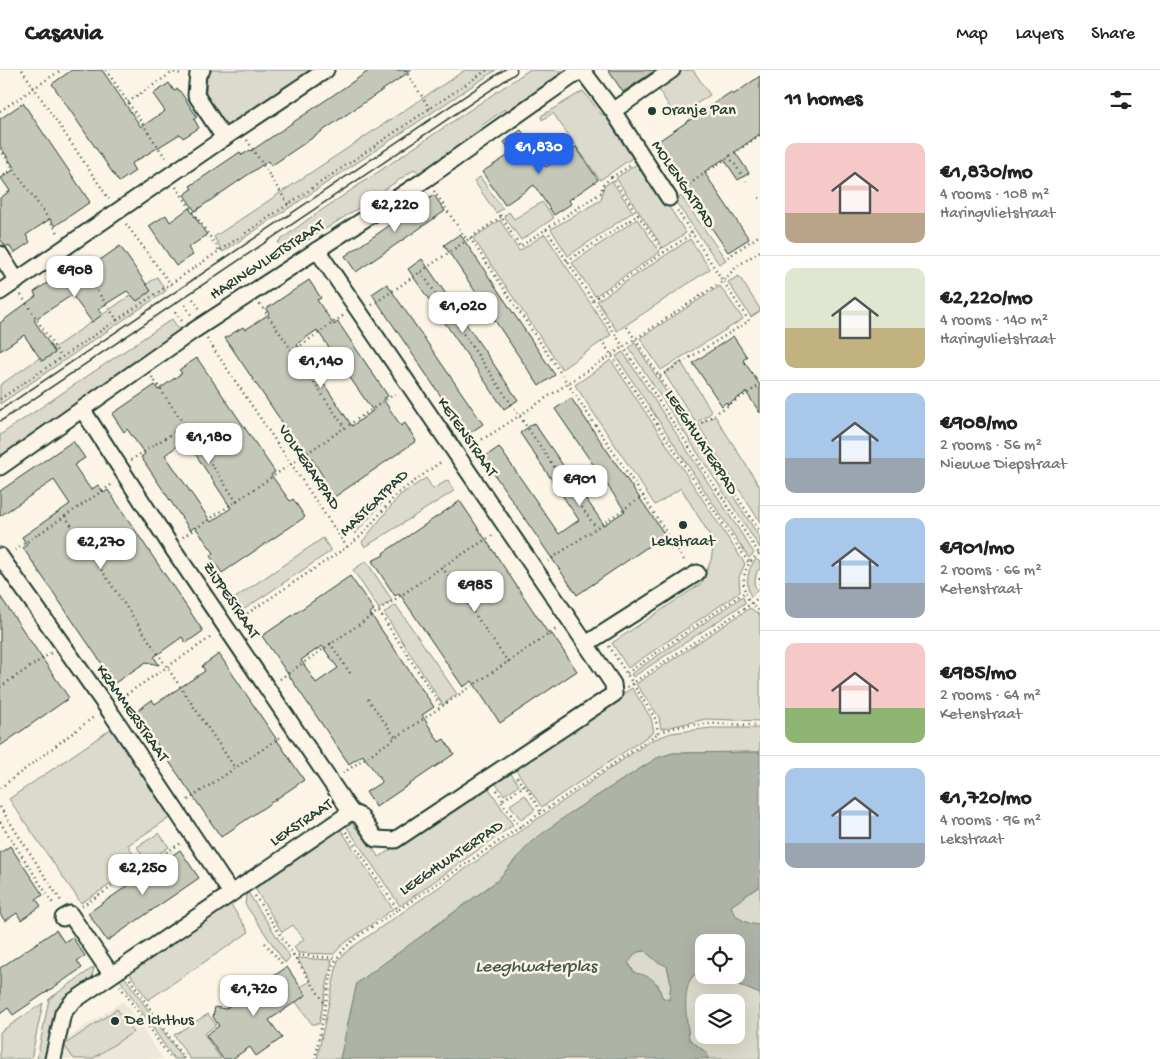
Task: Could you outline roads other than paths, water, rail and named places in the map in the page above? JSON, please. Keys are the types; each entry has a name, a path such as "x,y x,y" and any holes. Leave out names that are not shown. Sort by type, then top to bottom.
{"street":[{"path":"0,292 326,70"},
{"name":"MOLENGATPAD","path":"582,70 613,111 670,198"},
{"name":"HARINGVLIETSTRAAT","path":"0,467 199,327 426,179 582,70"},
{"path":"613,111 672,70"},
{"path":"200,74 196,95 224,138"},
{"name":"KETENSTRAAT","path":"317,250 408,386 586,644"},
{"path":"0,254 15,282"},
{"name":"ZIJPESTRAAT","path":"82,409 171,546 351,812"},
{"name":"KRAMMERSTRAAT","path":"1,558 232,893"},
{"path":"586,644 697,573"},
{"name":"LEKSTRAAT","path":"53,1059 60,1026 67,1007 111,974 126,970 232,893 351,812 360,816 376,839 395,840 614,694 613,684 586,644"},
{"path":"66,916 111,974"}],"lane":[{"path":"0,416 512,70"}],"water":[{"name":"Leeghwaterplas","path":"760,752 760,886 731,906 735,914 742,920 760,925 760,994 737,984 745,984 745,934 695,934 695,975 689,982 686,998 689,1039 707,1053 708,1059 340,1059 357,983 497,881 531,842 570,813 657,758 673,753","holes":["645,951 656,961 667,966 671,983 669,1000 662,997 653,980 635,973 628,963 637,952"]}],"place":[{"name":"Oranje Pan","path":"652,111"},
{"name":"Lekstraat","path":"683,525"},
{"name":"De Ichthus","path":"115,1021"}]}
